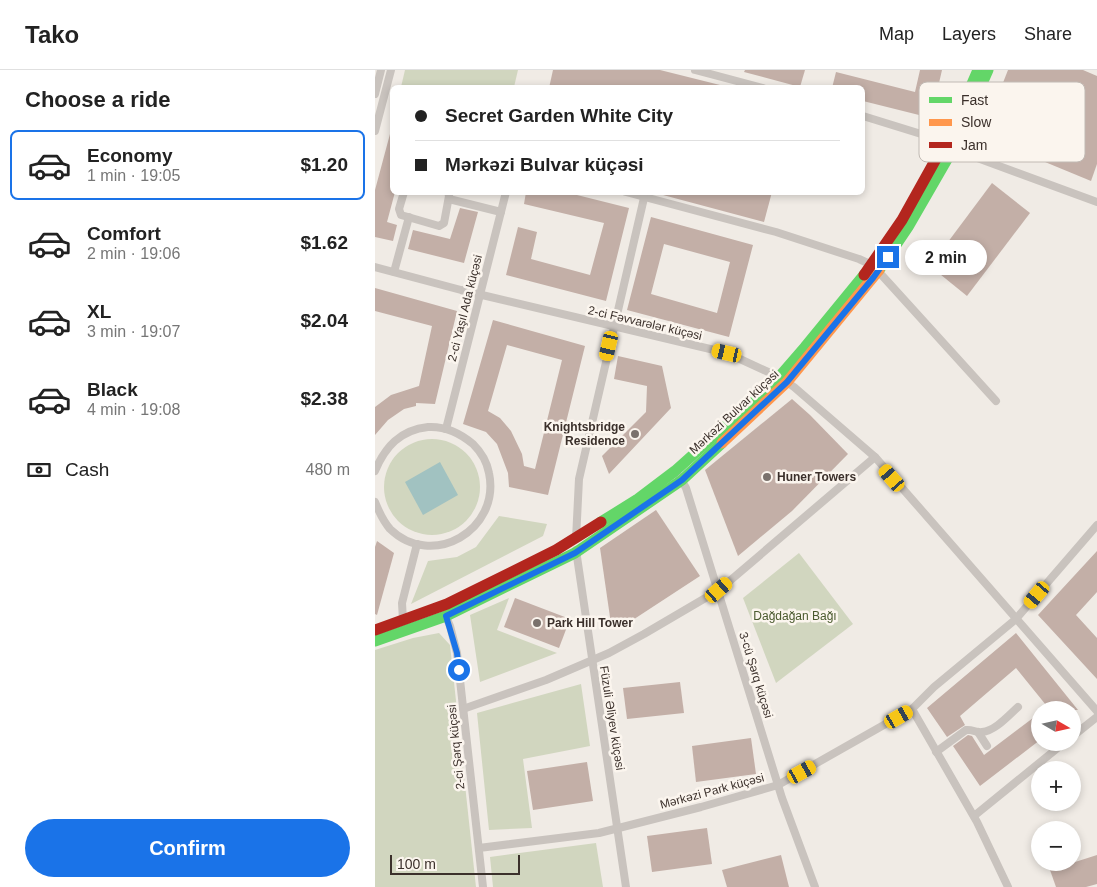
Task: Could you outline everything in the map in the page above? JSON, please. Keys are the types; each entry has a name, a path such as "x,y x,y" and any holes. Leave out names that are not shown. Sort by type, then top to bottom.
{"street":[{"path":"375,94 381,70"},
{"path":"375,131 391,70"},
{"path":"695,70 752,85"},
{"name":"Mərkəzi Bulvar küçəsi","path":"974,82 978,70"},
{"name":"Mərkəzi Bulvar küçəsi","path":"982,82 988,70"},
{"path":"865,117 919,135"},
{"name":"Mərkəzi Bulvar küçəsi","path":"375,641 575,553 678,475 783,380 908,227 942,162"},
{"path":"993,162 1097,202"},
{"path":"403,195 399,212 401,215 439,226 444,223 449,196 501,212"},
{"name":"2-ci Yaşıl Ada küçəsi","path":"446,429 505,195"},
{"path":"635,195 776,232 859,259 875,268 996,401"},
{"name":"Füzuli Əliyev küçəsi","path":"626,887 575,553 579,479 644,198"},
{"path":"394,272 409,218"},
{"name":"2-ci Fəvvarələr küçəsi","path":"375,267 480,295 727,353 783,380 875,457 1097,711"},
{"path":"375,470 383,454 395,440 411,431 428,427 446,429 463,436 477,449 487,465 491,483 489,502 482,519 469,532 453,542 435,546 417,544 403,538 390,528 381,516 375,502"},
{"path":"463,709 545,680 592,660 644,634 719,590 875,457"},
{"name":"Mərkəzi Bulvar küçəsi","path":"375,630 403,620 444,611 547,554 678,475"},
{"name":"3-cü Şərq küçəsi","path":"678,475 687,488 778,785 815,887"},
{"name":"Mərkəzi Park küçəsi","path":"479,848 618,828 778,785 912,709 934,687 1017,619 1097,525"},
{"path":"403,620 402,603 417,544"},
{"name":"2-ci Şərq küçəsi","path":"444,611 457,653 483,887"},
{"path":"978,732 993,728 1018,708"},
{"path":"912,709 974,816 1008,887"},
{"path":"1081,729 1097,716"},
{"path":"936,752 966,730 971,729 978,732 987,746"},
{"path":"974,816 1054,751"}],"green space":[{"path":"405,70 518,70 514,85 401,85"},
{"path":"432,439 450,443 466,453 476,469 480,487 476,505 466,521 450,531 432,535 414,531 398,521 388,505 384,487 388,469 398,453 414,443"},
{"path":"499,516 547,524 543,536 411,604 428,561 457,557 476,547"},
{"name":"Dağdağan Bağı","path":"799,553 853,624 776,683 743,598"},
{"path":"509,598 497,630 557,653 480,682 470,615"},
{"path":"439,633 450,645 476,887 375,887 375,650 413,638"},
{"path":"581,684 590,746 523,759 532,828 489,830 477,713"},
{"path":"596,843 603,887 493,887 490,857"}],"water":[{"path":"440,462 458,495 423,515 405,482"}],"building":[{"path":"553,70 660,70 720,85 550,85"},
{"path":"745,70 805,70 801,85 793,85 744,72"},
{"path":"920,70 942,70 939,82 919,82 919,115 865,102 865,85 833,85 836,72 915,92"},
{"path":"1008,70 1083,70 1097,76 1097,164 1091,181 1045,162 1085,162 1085,82 1003,82"},
{"path":"390,134 390,195 394,195 387,222 397,225 393,241 375,237 375,190"},
{"path":"992,183 1030,213 967,296 930,266"},
{"path":"526,195 577,195 629,208 606,301 506,275 518,227 537,232 531,259 590,275 604,223 524,204"},
{"path":"663,195 771,195 764,222"},
{"path":"460,208 478,212 464,263 408,249 413,230 450,239"},
{"path":"651,217 753,245 729,337 627,310","holes":["664,244 730,262 717,313 651,294"]},
{"path":"375,288 457,311 435,404 416,403 416,406 404,409 388,420 375,435 375,407 391,395 419,386 432,326 375,311"},
{"path":"493,320 585,346 548,495 509,487 508,473 497,444 486,432 463,424","holes":["507,345 562,360 535,469 524,466 522,454 511,431 500,418 488,411"]},
{"name":"Knightsbridge Residence","path":"618,356 662,366 671,408 609,474 602,456 646,412 647,386 614,379"},
{"name":"Huner Towers","path":"792,399 848,454 792,511 738,556 705,470"},
{"path":"656,510 700,576 622,627 611,624 600,548"},
{"path":"377,541 394,553 377,615 375,614 375,547"},
{"path":"1097,551 1097,592 1076,615 1097,638 1097,679 1038,615"},
{"name":"Park Hill Tower","path":"515,598 570,619 559,648 504,627"},
{"path":"1016,633 1071,701 1043,701 1016,668 960,716 965,725 947,737 927,708"},
{"path":"680,682 684,713 627,719 623,688"},
{"path":"1031,720 1031,747 980,786 953,746 968,735 972,736 984,755"},
{"path":"751,738 756,774 696,782 692,746"},
{"path":"587,762 593,801 533,810 527,771"},
{"path":"707,828 712,864 652,872 647,836"},
{"path":"781,855 789,887 727,887 722,870"},
{"path":"1097,855 1097,884 1086,887 1056,887 1050,871 1081,871 1081,860"}],"traffic: fast":[{"path":"973,82 978,70"},
{"path":"983,82 988,70"},
{"path":"879,270 908,227 946,162"},
{"path":"601,522 638,499 675,471 760,395 779,377 864,275"},
{"path":"375,641 446,616 575,553 682,480 722,443"}],"traffic: slow":[{"path":"722,443 787,382 879,270"}],"traffic: jam":[{"path":"864,275 902,220 934,162"},
{"path":"375,630 447,604 556,550 601,522"}],"place":[{"name":"Knightsbridge Residence","path":"635,434"},
{"name":"Huner Towers","path":"767,477"},
{"name":"Park Hill Tower","path":"537,623"}],"route":[{"path":"459,670 457,653 446,616 575,553 682,480 787,382 873,278 888,257"}]}
